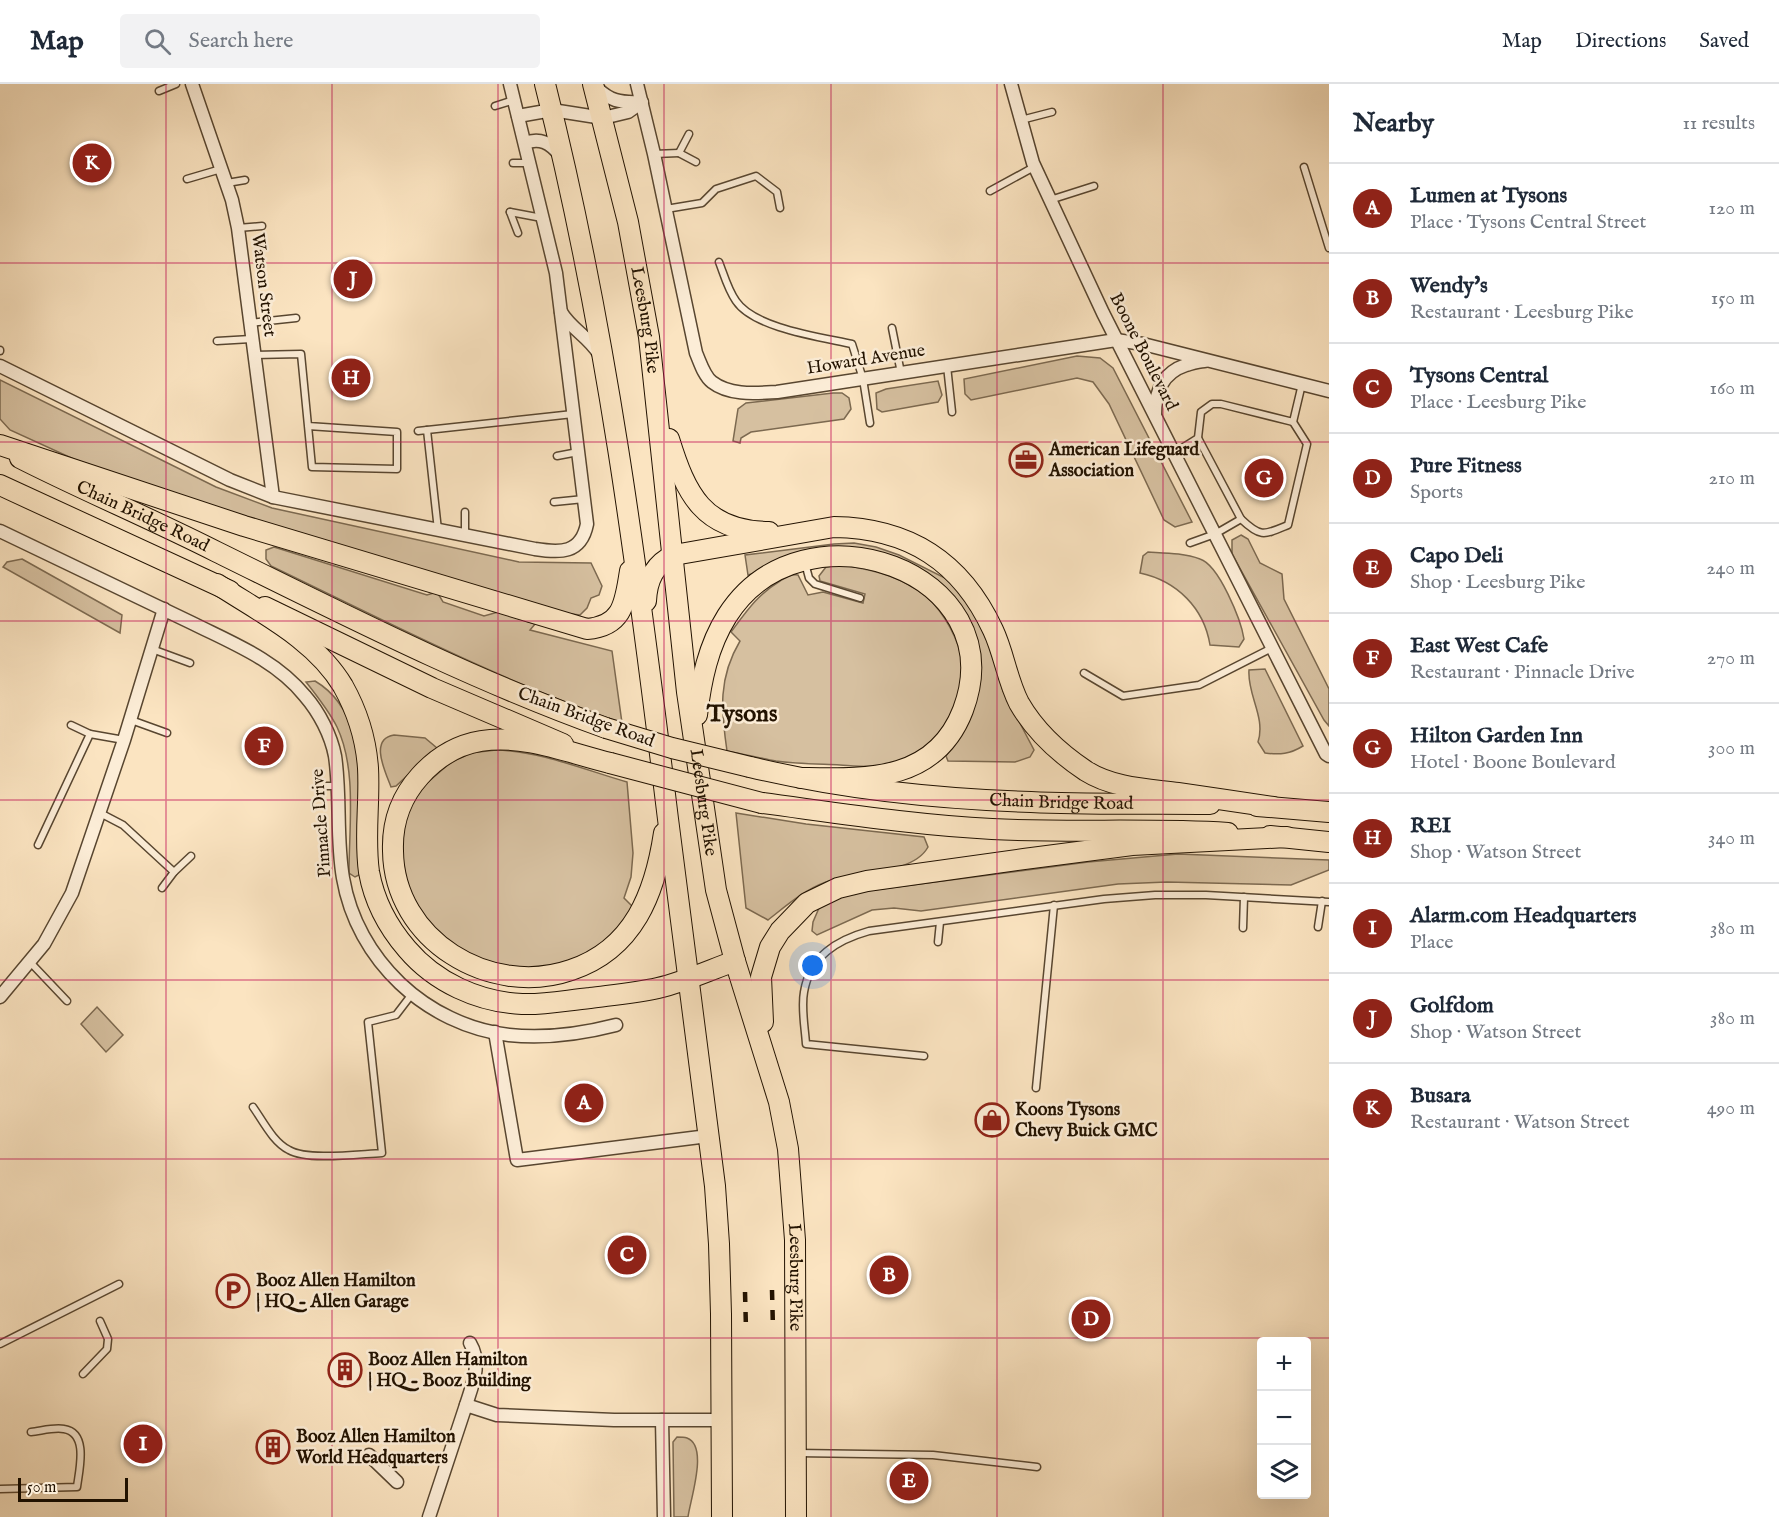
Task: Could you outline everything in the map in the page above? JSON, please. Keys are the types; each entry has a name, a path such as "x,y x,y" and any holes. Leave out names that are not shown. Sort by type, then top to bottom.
{"main road":[{"name":"Leesburg Pike","path":"545,84 566,164 594,304 646,631 708,1136 719,1244 722,1517"},
{"name":"Leesburg Pike","path":"593,84 628,222 639,277 657,398 694,742 716,890 735,961 779,1102 788,1149 795,1240 796,1517"},
{"path":"657,398 683,480 692,497 703,509 716,519 744,530 795,533"},
{"path":"0,446 244,526 587,628 600,628 618,616 626,598 633,551"},
{"name":"Chain Bridge Road","path":"0,446 46,471 156,521 464,672 550,708 680,751 801,778 921,796 1032,802 1273,807 1329,812"},
{"name":"Chain Bridge Road","path":"0,485 217,584 459,701 610,763 762,803 918,823 992,829 1204,832 1329,842"},
{"path":"646,631 648,581 663,560 674,555 834,527 880,531 921,547 941,561 965,585 993,631 1009,680 1032,723 1051,745 1088,772 1126,786 1273,807"},
{"path":"694,742 700,692 712,646 729,614 742,597 760,582 780,570 822,556 845,555 890,564 911,574 928,586 955,614 964,632 971,667 970,685 958,722 943,743 918,763 898,771 875,778 801,778"},
{"path":"217,584 291,632 324,660 343,687 356,712 364,741 368,768 366,851 375,895 385,918 398,938 431,972 469,993 522,1004 546,1003 658,988 735,961"},
{"path":"610,763 529,742 505,739 465,744 446,753 428,767 409,791 396,820 393,840 393,861 403,896 418,923 451,954 491,973 536,978 581,967 602,956 620,941 645,905 659,861 667,809"},
{"path":"765,1055 760,985 763,965 770,947 793,916 807,903 831,891 867,882 1132,845 1287,837"}],"street":[{"name":"Watson Street","path":"192,84 232,200 238,228 273,496"},
{"path":"0,366 230,480 273,496 535,549 555,552 569,549 579,543 585,535 588,524 556,273 510,84"},
{"path":"593,84 608,99 615,102 642,102"},
{"name":"Howard Avenue","path":"637,84 696,353 712,382 727,389 747,393 777,392 1116,340 1143,344 1329,391"},
{"name":"Boone Boulevard","path":"1011,84 1034,166 1116,340 1329,756"},
{"path":"518,116 552,110 603,118 628,112 642,102"},
{"path":"525,143 534,140 545,142 555,149 566,164"},
{"path":"560,311 573,327 590,341 602,359"},
{"path":"1155,416 1158,391 1167,376 1189,364 1213,361"},
{"name":"Pinnacle Drive","path":"0,531 164,609 270,663 306,696 327,732 335,755 339,850 354,916 374,955 412,994 435,1010 458,1021 507,1035 582,1034 616,1025"},
{"path":"0,997 44,944 64,910 78,878 164,609"},
{"path":"495,1032 517,1160 708,1136"},
{"path":"429,1517 477,1368 476,1353 470,1343"},
{"path":"466,1405 497,1415 614,1420 722,1420"},
{"path":"662,1420 664,1517"},
{"path":"369,1455 397,1482"}],"lane":[{"path":"159,91 176,84"},
{"path":"495,106 514,100"},
{"path":"1021,120 1052,112"},
{"path":"679,153 689,134"},
{"path":"654,154 679,153 696,162"},
{"path":"513,163 530,163"},
{"path":"990,191 1034,166"},
{"path":"1304,167 1329,248"},
{"path":"187,179 221,169"},
{"path":"666,210 702,203 716,189 756,176 777,192 780,208"},
{"path":"226,183 246,180"},
{"path":"1050,200 1094,186"},
{"path":"518,233 510,212 543,219"},
{"path":"238,228 262,226"},
{"path":"719,262 735,300 746,313 769,324 852,344 863,379 870,423"},
{"path":"249,323 296,318"},
{"path":"892,328 901,373"},
{"path":"217,340 251,339"},
{"path":"253,355 301,354 308,426 312,466 397,469 397,432 308,426"},
{"path":"947,366 952,412"},
{"path":"1293,422 1221,404 1212,405 1202,412 1198,438 1241,519 1260,534 1266,535 1288,525 1306,444 1293,422 1302,384"},
{"path":"418,431 573,414"},
{"path":"427,430 438,530"},
{"path":"1174,453 1198,438"},
{"path":"557,456 578,453"},
{"path":"554,502 584,499"},
{"path":"465,512 465,536"},
{"path":"1190,543 1215,534 1241,519"},
{"path":"804,561 809,578 815,584 861,598"},
{"path":"152,648 190,663"},
{"path":"1084,673 1123,696 1199,685 1272,648"},
{"path":"130,720 167,734"},
{"path":"71,725 90,734 124,740"},
{"path":"38,845 90,734"},
{"path":"320,786 337,786"},
{"path":"100,813 123,825 174,872"},
{"path":"162,888 174,872 191,856"},
{"path":"924,1056 806,1044 803,993 810,972 820,956 847,937 869,931 1155,895 1326,901 1318,927"},
{"path":"1243,928 1244,897"},
{"path":"1036,1088 1054,906"},
{"path":"938,942 940,922"},
{"path":"30,962 67,1001"},
{"path":"253,1107 274,1137 289,1150 318,1155 382,1153 368,1022 396,1015 412,994"},
{"path":"0,1344 119,1284"},
{"path":"83,1374 107,1349 108,1339 100,1321"},
{"path":"0,1490 77,1487 81,1457 75,1434 64,1429 31,1432"},
{"path":"797,1453 933,1455 1037,1467"}],"shaded area":[{"path":"1077,356 1100,358 1113,368 1192,522 1175,527 1164,520 1109,404 1093,382 1077,378 971,400 965,394 964,379"},
{"path":"0,380 216,487 272,508 519,562 591,563 602,586 599,595 591,598 587,608 580,615 563,613 245,519 78,461 10,430 0,419"},
{"path":"938,381 942,395 938,402 882,412 877,409 876,393 886,389"},
{"path":"842,393 849,398 851,409 844,419 751,432 741,438 740,443 733,441 738,409 746,403"},
{"path":"1241,535 1248,539 1260,563 1282,574 1284,599 1329,689 1329,726 1232,554 1232,540"},
{"path":"854,543 876,547 899,555 951,581 978,616 991,645 1003,691 1034,750 1030,757 1015,762 948,761 946,756 968,720 976,699 981,670 979,653 961,614 899,561 873,551 844,548 748,575 745,555"},
{"path":"274,547 427,595 437,592 443,602 484,616 498,612 535,624 530,630 612,651 622,723 488,670 271,566 266,559 266,550"},
{"path":"1148,552 1188,556 1207,563 1228,594 1239,619 1244,639 1239,647 1210,645 1202,619 1187,598 1166,582 1140,573 1143,556"},
{"path":"22,559 122,615 120,633 3,567 7,562"},
{"path":"842,565 879,573 902,581 924,594 945,618 961,655 963,674 955,705 943,728 935,738 915,754 903,760 878,766 784,762 727,751 723,722 723,695 728,668 740,641 731,632 759,598 772,586 791,575 798,575 808,595 823,592 863,603 865,594 820,581 819,576 826,567"},
{"path":"1265,669 1303,746 1298,749 1280,754 1265,753 1258,742 1260,724 1249,670"},
{"path":"315,681 330,692 340,705 354,736 359,770 361,865 361,874 355,877 349,873 350,780 347,761 337,727 327,709 306,682"},
{"path":"394,735 425,738 437,748 396,786 391,787 380,749 386,738"},
{"path":"496,750 546,757 627,782 633,853 631,877 624,898 634,908 605,944 576,959 543,969 505,969 475,959 431,929 403,882 399,847 404,819 420,789 450,763 470,753"},
{"path":"736,813 806,824 924,837 928,847 910,863 896,868 818,885 768,920 746,908"},
{"path":"1178,854 1329,860 1329,870 1291,885 1167,882 1118,884 921,911 894,908 872,910 817,935 812,931 819,908 835,899 858,892 1088,862"},
{"path":"97,1007 123,1035 106,1052 81,1024"},
{"path":"677,1437 687,1438 697,1451 698,1462 688,1517 674,1517 673,1442"}],"railway":[{"path":"772,1290 773,1329"},
{"path":"745,1292 746,1329"}],"place":[{"name":"Busara","path":"92,163"},
{"name":"Golfdom","path":"353,279"},
{"name":"REI","path":"351,378"},
{"name":"American Lifeguard Association","path":"1026,460"},
{"name":"Hilton Garden Inn","path":"1264,478"},
{"name":"East West Cafe","path":"264,746"},
{"name":"Lumen at Tysons","path":"584,1103"},
{"name":"Koons Tysons Chevy Buick GMC","path":"992,1120"},
{"name":"Tysons Central","path":"627,1255"},
{"name":"Wendy's","path":"889,1275"},
{"name":"Booz Allen Hamilton | HQ - Allen Garage","path":"233,1291"},
{"name":"Pure Fitness","path":"1091,1319"},
{"name":"Booz Allen Hamilton | HQ - Booz Building","path":"345,1370"},
{"name":"Alarm.com Headquarters","path":"143,1444"},
{"name":"Booz Allen Hamilton World Headquarters","path":"273,1447"},
{"name":"Capo Deli","path":"909,1481"}],"district":[{"name":"Tysons","path":"742,714"}]}
